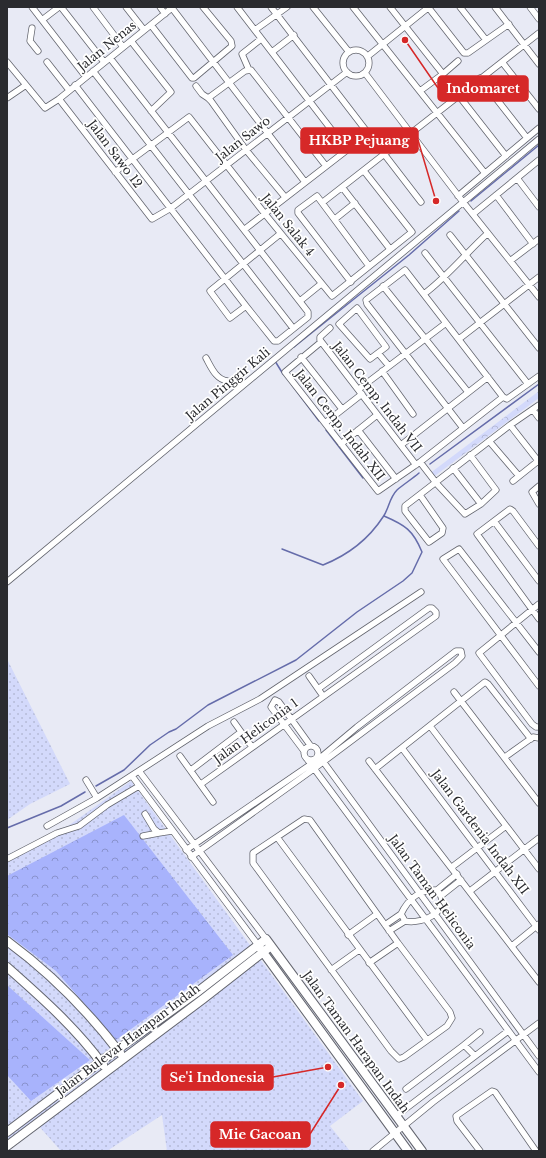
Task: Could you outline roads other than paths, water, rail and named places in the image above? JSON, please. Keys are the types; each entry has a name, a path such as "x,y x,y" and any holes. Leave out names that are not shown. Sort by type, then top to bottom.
{"street":[{"path":"32,7 86,77"},
{"path":"42,20 60,7 104,62"},
{"path":"93,7 123,47"},
{"path":"126,7 144,30"},
{"path":"160,7 165,14"},
{"path":"173,7 228,83 305,182"},
{"name":"Jalan Nenas","path":"61,101 69,90 173,7"},
{"path":"151,25 192,78 194,78 230,50 232,44 203,7"},
{"path":"236,7 346,150"},
{"path":"271,7 332,84 421,202"},
{"path":"255,30 287,7"},
{"path":"313,7 349,52"},
{"path":"353,7 484,172"},
{"path":"390,7 443,74"},
{"path":"368,56 428,7 464,54 468,53 509,24"},
{"path":"460,7 486,40"},
{"path":"495,7 539,64"},
{"path":"530,7 539,19"},
{"path":"32,28 30,41 38,51"},
{"path":"323,202 438,114 480,78 539,33"},
{"path":"272,52 294,35"},
{"path":"261,39 242,54 249,70 255,74 326,166"},
{"path":"131,41 171,92 152,111"},
{"path":"360,51 368,56 369,63 365,73 356,76 347,72 344,64 349,52 360,51"},
{"path":"75,85 246,306 276,342 308,315 300,301 110,58"},
{"path":"420,91 458,61"},
{"path":"47,62 69,90"},
{"path":"502,62 539,109"},
{"path":"8,66 45,108 61,101"},
{"path":"208,98 245,71 249,70"},
{"path":"93,71 293,328"},
{"name":"Jalan Sawo","path":"150,218 155,218 171,208 347,72"},
{"path":"365,73 464,204 539,297"},
{"path":"480,78 527,138"},
{"path":"7,98 26,85"},
{"path":"196,86 202,94 208,98 246,150 285,197"},
{"path":"459,96 506,156"},
{"name":"Jalan Sawo 12","path":"61,101 150,218"},
{"name":"Jalan Salak 4","path":"168,132 189,117 280,234 331,295 333,296 351,282"},
{"path":"458,196 484,172 506,156 539,128"},
{"path":"115,172 150,144 168,132"},
{"path":"245,229 369,133"},
{"name":"Jalan Pinggir Kali","path":"7,582 243,385 464,204 539,139"},
{"path":"471,212 496,195 539,160"},
{"path":"364,171 412,232 351,282 297,212 316,196 323,202 369,266"},
{"path":"517,178 539,206"},
{"path":"342,186 390,249"},
{"path":"496,195 533,244"},
{"path":"335,219 354,203"},
{"path":"424,294 446,277 466,254 488,233"},
{"path":"246,306 229,318 210,291 280,234"},
{"path":"450,235 539,348"},
{"path":"510,262 539,239"},
{"path":"425,253 446,277 528,384 539,376"},
{"path":"463,428 366,303 367,300 383,286 405,270 502,397"},
{"path":"459,339 539,277"},
{"path":"300,301 321,284"},
{"path":"383,286 468,392"},
{"path":"355,308 358,309 386,347 378,354 369,358 339,324 355,308"},
{"path":"325,423 389,366 446,323"},
{"path":"321,342 320,337 330,328"},
{"name":"Jalan Cemp. Indah XII","path":"321,342 301,357 285,372 378,491 420,465 502,397 507,399 528,384"},
{"name":"Jalan Cemp. Indah VII","path":"321,342 361,391 377,415 401,445 461,512 467,514 481,504"},
{"path":"378,354 389,366"},
{"path":"301,357 342,409"},
{"path":"206,358 219,378 237,381 243,385"},
{"path":"382,372 413,414"},
{"path":"401,445 488,377"},
{"path":"420,495 443,528 442,533 429,542 404,509 420,495 435,482 453,468 539,405"},
{"path":"533,410 539,418"},
{"path":"341,444 377,415"},
{"path":"510,425 538,462 513,481"},
{"path":"358,430 396,479"},
{"path":"489,442 519,476"},
{"path":"453,468 481,504 495,491 495,488 470,455"},
{"path":"539,486 532,492 539,504"},
{"path":"539,546 510,509 478,532 478,536 539,619"},
{"path":"494,520 539,581"},
{"path":"539,652 458,548 443,559 539,686"},
{"path":"47,826 97,798 208,726 260,699 421,592"},
{"path":"539,604 480,650 480,656 532,724 539,727"},
{"name":"Jalan Heliconia 1","path":"201,784 436,616 436,612 432,608 429,608 318,689"},
{"path":"191,857 313,766 321,758 357,727 456,651 461,650 462,656 455,663 321,758 312,760 307,759 304,751 271,707 273,701 275,700 279,702 310,745 317,748 321,758"},
{"path":"309,676 323,696"},
{"path":"375,769 487,683 531,739"},
{"path":"454,692 539,803"},
{"path":"234,722 252,747"},
{"path":"430,726 539,869"},
{"path":"191,770 241,732"},
{"path":"294,737 300,732"},
{"path":"505,757 535,736 539,738"},
{"path":"304,751 306,747 310,745"},
{"name":"Jalan Gardenia Indah XII","path":"402,748 538,927"},
{"path":"180,756 213,802"},
{"name":"Jalan Taman Heliconia","path":"321,758 434,915 539,1056"},
{"name":"Jalan Taman Heliconia","path":"307,759 539,1072"},
{"path":"369,761 539,982"},
{"path":"186,850 313,766"},
{"path":"139,771 266,939"},
{"path":"132,776 258,945"},
{"path":"86,780 97,798"},
{"path":"7,860 57,833 79,826 107,805 139,786"},
{"path":"145,814 154,829 159,833"},
{"path":"304,819 310,820 377,914 445,1005 452,1018 447,1026 404,1056 397,1058 253,863 253,853 300,821 304,819"},
{"path":"452,867 506,826"},
{"path":"143,836 172,831"},
{"path":"277,837 359,950 427,1040"},
{"path":"470,891 539,838"},
{"path":"385,925 401,914 410,899 419,893 437,890 456,874"},
{"path":"442,895 462,880"},
{"path":"389,931 405,921 417,922 426,920 434,915 442,904 442,895 437,890"},
{"path":"348,935 377,914"},
{"path":"401,914 405,921"},
{"path":"512,946 538,927"},
{"name":"Jalan Bulevar Harapan Indah","path":"7,1132 100,1062 196,993 266,939"},
{"name":"Jalan Taman Harapan Indah","path":"266,939 422,1151"},
{"path":"7,941 53,979 91,1019 124,1058"},
{"path":"369,963 398,943"},
{"name":"Jalan Taman Harapan Indah","path":"258,945 408,1151"},
{"name":"Jalan Bulevar Harapan Indah","path":"7,1146 271,946"},
{"path":"332,970 359,950"},
{"path":"7,967 38,994 76,1033 107,1071"},
{"path":"373,1151 539,1023"},
{"path":"396,1116 508,1031"},
{"path":"406,1089 480,1032"},
{"path":"464,1044 475,1056"},
{"path":"480,1151 457,1121 456,1116 492,1091 536,1151"}],"waterway":[{"path":"471,201 539,145"},
{"path":"294,347 409,255 459,211"},
{"path":"275,361 283,374"},
{"path":"430,464 539,384"},
{"path":"292,385 319,421"},
{"path":"326,430 363,478"},
{"path":"282,549 323,565 341,557 357,546 371,533 385,514 394,493 419,473"},
{"path":"96,786 124,770 150,745 176,729 208,705 296,660 357,612 403,581 412,573 422,552 419,545 408,529 398,522 384,516"},
{"path":"7,828 61,806 85,792"}],"place":[{"name":"Indomaret","path":"405,40"},
{"name":"HKBP Pejuang","path":"436,201"},
{"name":"Se'i Indonesia","path":"328,1067"},
{"name":"Mie Gacoan","path":"341,1085"}]}
